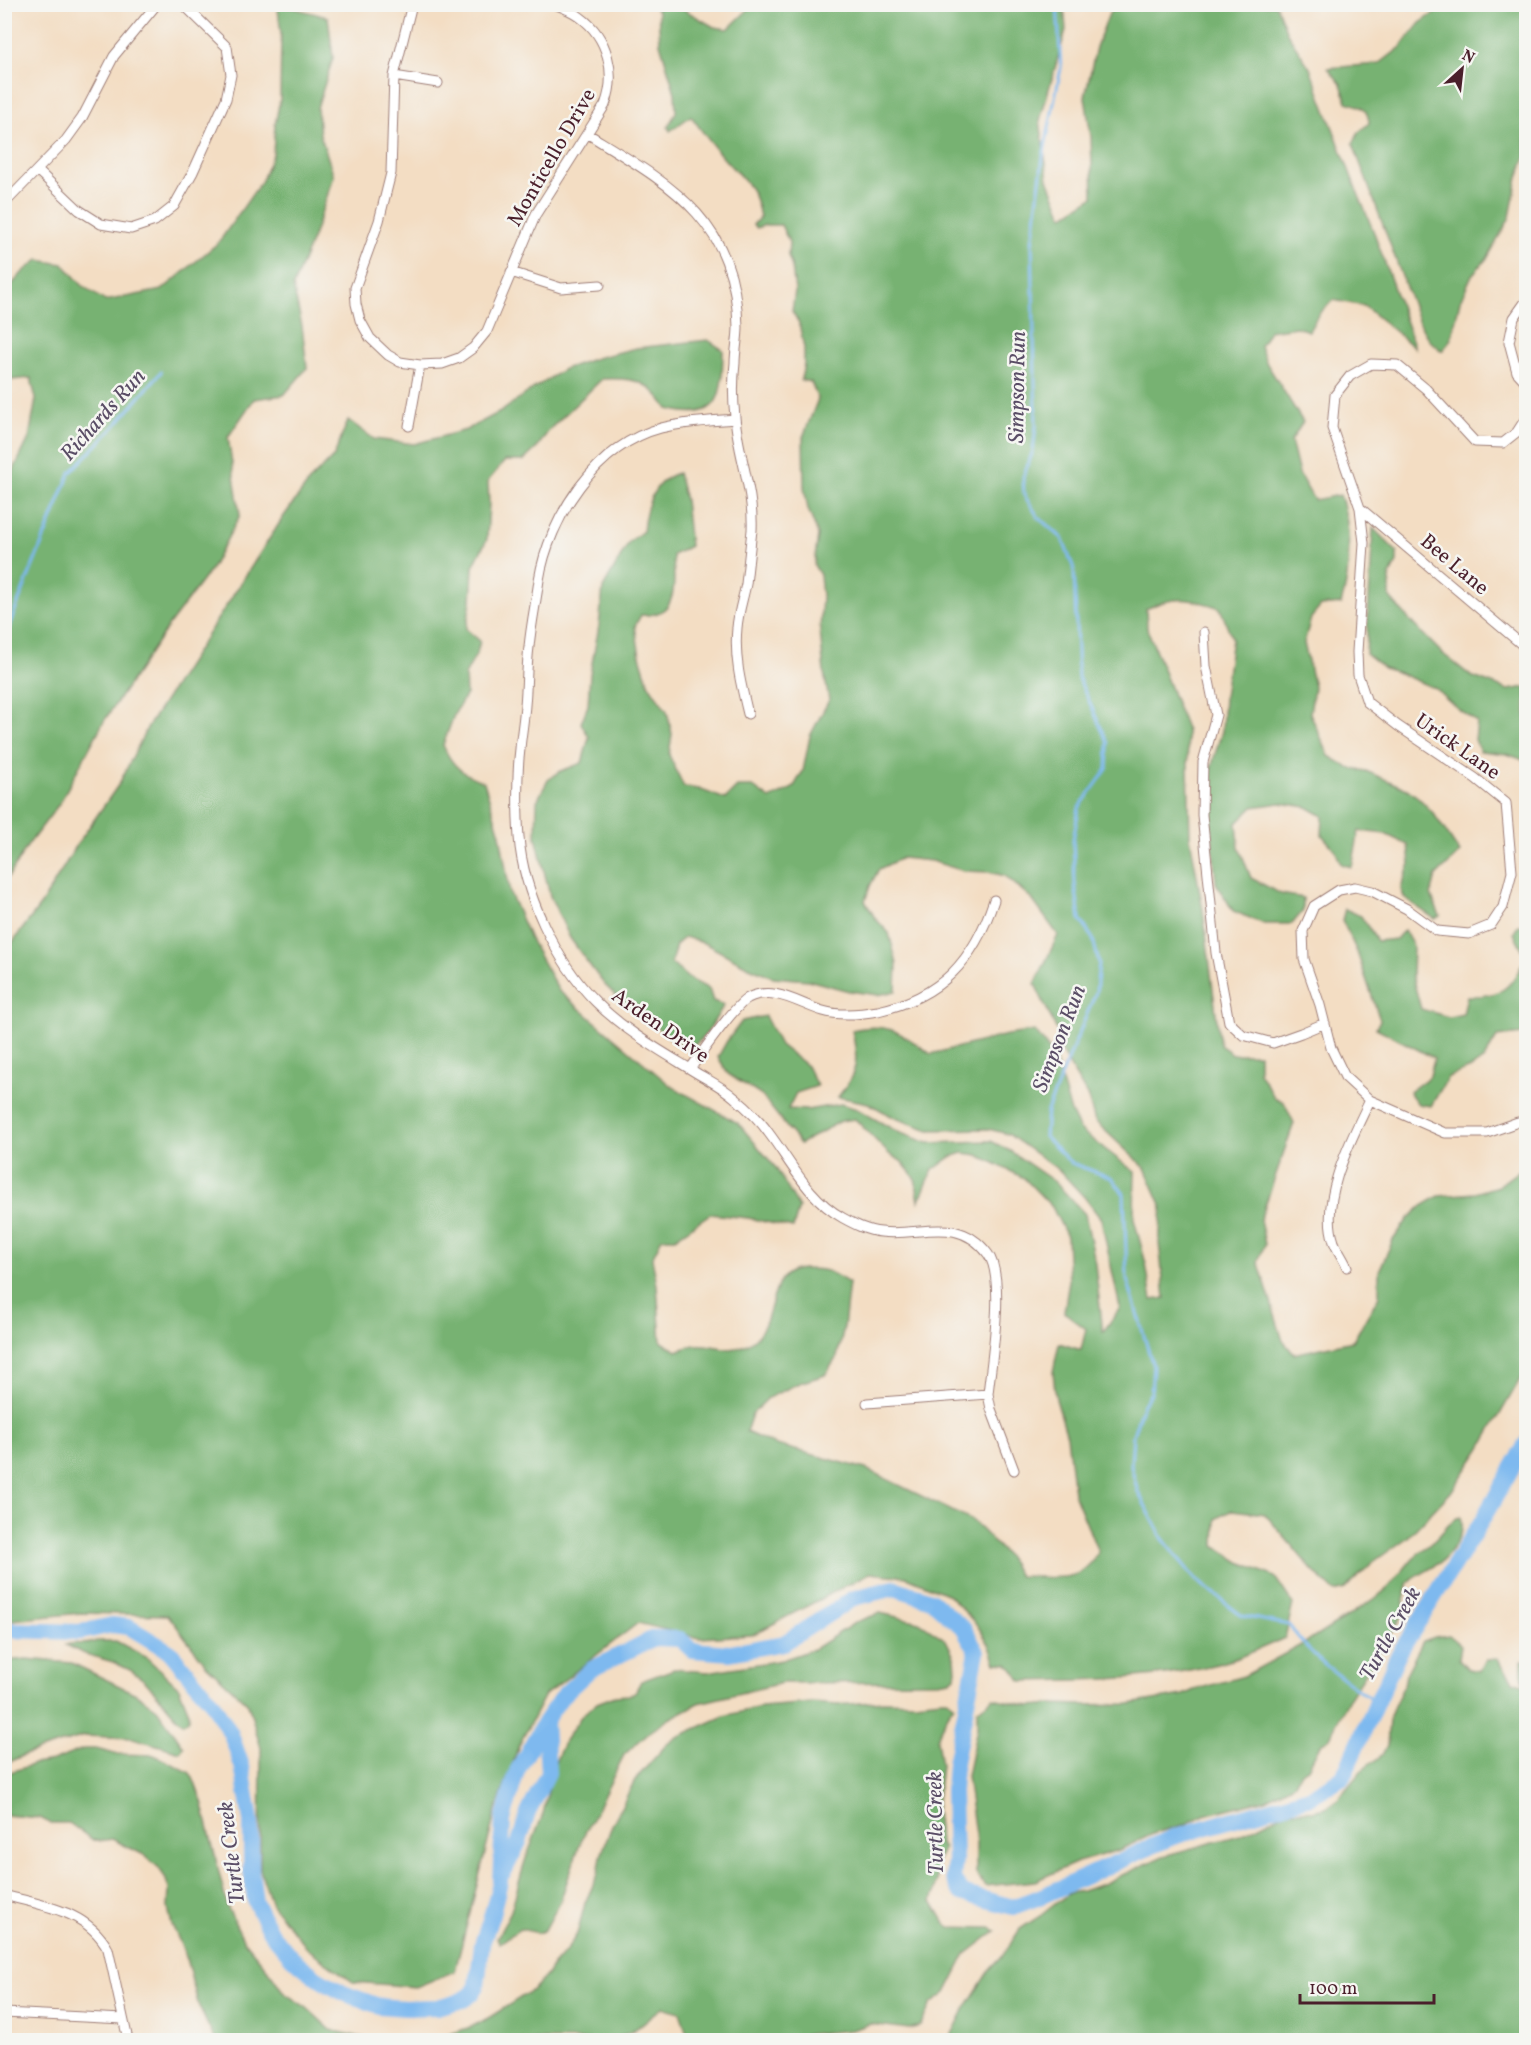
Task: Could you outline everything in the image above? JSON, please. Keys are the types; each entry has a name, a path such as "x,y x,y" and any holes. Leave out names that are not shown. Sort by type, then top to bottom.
{"street":[{"path":"4,13 9,4"},
{"path":"4,204 66,140 82,118 114,56 157,4"},
{"path":"38,171 79,210 101,224 131,230 155,222 174,206 193,172 226,99 231,75 226,47 183,4"},
{"name":"Monticello Drive","path":"412,4 394,76 391,173 379,221 355,288 360,320 370,338 388,355 400,362 420,364 442,364 459,358 473,348 487,332 536,214 588,134 611,90 609,58 594,30 579,16 555,4"},
{"path":"394,76 438,82"},
{"path":"588,134 671,187 688,203 715,235 734,288 738,327 734,365 735,419 748,485 752,527 746,583 737,627 736,657 748,714"},
{"path":"511,272 561,288 600,285"},
{"path":"1527,301 1514,318 1509,342 1517,372 1527,382"},
{"path":"410,426 420,364"},
{"name":"Urick Lane","path":"1518,1122 1487,1133 1445,1133 1370,1100 1345,1077 1331,1048 1304,959 1303,931 1314,906 1339,890 1355,887 1372,891 1407,909 1437,931 1469,934 1491,925 1503,907 1512,872 1506,803 1475,778 1367,702 1358,675 1357,652 1364,543 1360,508 1332,428 1335,395 1350,376 1371,364 1397,365 1426,389 1475,442 1503,443 1517,432 1527,417"},
{"name":"Arden Drive","path":"735,419 658,428 626,444 593,471 573,496 554,530 543,557 529,646 519,753 519,839 528,884 548,932 567,966 595,1002 640,1038 731,1094 767,1130 817,1200 840,1217 867,1230 883,1233 941,1229 965,1234 978,1242 991,1257 995,1271 997,1299 988,1394 991,1409 1014,1470"},
{"name":"Bee Lane","path":"1360,508 1527,648"},
{"path":"1204,632 1206,666 1216,715 1203,762 1202,815 1216,952 1229,1022 1243,1035 1273,1043 1324,1023"},
{"path":"690,1069 736,1009 748,998 762,994 778,994 825,1012 856,1014 900,1006 939,986 969,955 986,924 994,900"},
{"path":"1347,1266 1334,1241 1329,1212 1353,1136 1370,1100"},
{"path":"867,1403 988,1394"},
{"path":"4,1895 74,1915 95,1931 108,1949 128,2040"},
{"path":"4,2013 123,2019"}],"green space":[{"path":"282,5 328,17 333,58 317,108 320,134 334,176 293,286 302,326 307,368 284,395 254,399 228,437 240,515 211,569 169,625 104,721 59,804 28,845 5,882 5,488 29,438 36,399 31,378 11,380 5,390 5,292 23,272 38,260 63,264 83,286 105,301 162,290 219,242 261,182 273,154 280,99 281,34 278,9"},
{"path":"652,5 676,5 714,27 728,29 753,5 1064,5 1066,30 1040,120 1048,179 1063,216 1093,197 1091,137 1085,97 1096,47 1109,14 1117,5 1276,5 1287,33 1310,68 1375,235 1415,348 1364,306 1333,300 1318,315 1309,331 1296,327 1269,331 1260,346 1267,364 1303,422 1291,441 1299,474 1314,500 1340,495 1347,520 1349,549 1347,578 1341,604 1321,606 1311,618 1304,643 1314,687 1310,713 1329,756 1349,768 1366,771 1407,789 1434,814 1460,853 1436,876 1431,895 1440,916 1435,919 1404,898 1401,888 1410,864 1408,845 1385,834 1359,831 1352,867 1341,864 1335,850 1322,835 1323,816 1307,807 1280,803 1253,807 1237,823 1239,847 1251,878 1281,894 1303,898 1303,911 1292,924 1264,924 1233,911 1216,883 1210,814 1210,771 1222,731 1232,638 1220,608 1191,600 1174,600 1146,609 1147,628 1187,731 1190,837 1203,910 1220,1045 1233,1054 1259,1054 1259,1072 1274,1097 1284,1102 1294,1123 1260,1220 1265,1244 1258,1261 1283,1341 1294,1354 1353,1341 1379,1296 1379,1271 1393,1240 1408,1219 1422,1206 1439,1196 1475,1193 1498,1186 1525,1166 1526,1161 1526,1369 1480,1449 1451,1492 1408,1537 1372,1563 1345,1589 1335,1592 1313,1571 1265,1514 1232,1510 1216,1519 1215,1546 1240,1562 1275,1577 1293,1604 1285,1638 1225,1662 1150,1676 1022,1681 1008,1664 996,1663 989,1644 977,1625 949,1595 907,1577 870,1573 752,1635 699,1638 638,1623 545,1695 519,1745 496,1810 455,1971 416,1987 353,1982 308,1949 272,1905 260,1870 261,1748 248,1704 207,1666 168,1615 81,1613 4,1619 5,952 42,903 78,843 119,784 147,728 284,516 311,479 334,456 348,420 374,439 414,444 466,430 502,411 564,369 596,358 636,348 708,340 723,350 720,392 716,401 709,408 700,412 668,409 655,392 640,383 623,379 602,379 549,430 537,448 523,461 505,461 488,481 487,539 473,567 471,601 466,629 480,641 477,653 465,675 466,694 454,715 443,745 450,759 459,769 484,782 500,834 510,893 530,939 559,991 671,1086 738,1123 776,1168 799,1208 793,1228 748,1218 710,1214 675,1238 662,1238 652,1258 657,1285 661,1342 677,1351 695,1345 730,1349 745,1345 761,1331 778,1285 784,1276 793,1271 806,1269 833,1274 849,1283 844,1327 837,1357 825,1375 799,1383 768,1398 752,1414 746,1432 773,1444 866,1469 973,1521 1008,1557 1019,1576 1054,1578 1074,1575 1091,1563 1098,1552 1074,1493 1067,1436 1056,1399 1053,1372 1059,1343 1081,1350 1086,1329 1064,1312 1069,1281 1067,1237 1052,1207 1024,1178 978,1155 963,1153 951,1157 933,1170 919,1201 915,1178 901,1161 889,1154 855,1119 841,1121 800,1144 762,1096 728,1074 718,1057 742,1021 765,1016 780,1045 807,1066 817,1086 796,1093 788,1109 807,1110 841,1104 857,1109 898,1132 928,1143 991,1141 1010,1151 1055,1182 1085,1214 1094,1256 1103,1332 1120,1308 1101,1219 1060,1171 1008,1134 988,1129 929,1130 895,1118 868,1103 838,1097 850,1080 855,1066 852,1030 886,1028 903,1035 931,1054 1007,1035 1035,1031 1054,1056 1071,1112 1080,1130 1135,1172 1134,1219 1146,1264 1152,1300 1165,1298 1159,1243 1162,1207 1145,1168 1095,1121 1087,1095 1062,1053 1060,1037 1035,984 1058,935 1031,898 1005,876 989,872 964,871 931,861 902,858 879,869 865,901 875,918 889,933 897,964 896,991 878,995 849,991 808,980 773,977 706,944 685,937 676,945 671,963 688,978 709,989 713,1001 724,1005 707,1033 695,1045 676,1042 623,1003 604,984 570,938 550,896 536,837 537,801 548,780 561,771 582,763 589,737 581,723 588,705 590,674 603,588 629,542 643,531 648,504 656,488 669,477 678,473 685,500 690,546 673,555 674,587 669,604 663,611 641,615 635,626 640,656 649,685 667,711 672,734 669,755 684,787 699,789 725,799 737,787 753,787 770,799 793,788 803,771 810,736 829,700 820,631 822,596 820,575 814,565 818,535 808,509 804,488 803,437 818,399 811,382 801,380 804,348 799,323 792,311 795,291 788,256 789,242 781,225 765,225 757,228 753,225 760,217 752,191 691,116 670,131 668,127 676,112 675,93 660,43 658,11"},
{"path":"1455,5 1526,5 1526,157 1518,177 1510,217 1488,257 1472,275 1460,301 1451,340 1442,351 1429,340 1420,325 1353,144 1358,133 1369,123 1367,114 1359,106 1347,102 1341,84 1328,68 1379,64 1401,47 1420,23 1442,8"},
{"path":"1373,528 1397,552 1397,562 1390,575 1390,598 1414,625 1442,653 1471,676 1508,690 1526,687 1526,761 1507,754 1480,751 1475,740 1477,722 1436,689 1384,668 1366,654"},
{"path":"1345,909 1361,916 1377,941 1396,939 1404,930 1413,946 1412,976 1421,1009 1449,1017 1463,1014 1467,996 1490,995 1504,988 1515,976 1526,957 1526,1036 1523,1034 1497,1037 1484,1059 1471,1068 1448,1077 1431,1106 1418,1104 1409,1092 1430,1076 1434,1058 1376,1028 1380,1020 1357,952 1342,920"},
{"path":"1518,925 1526,926 1526,957 1514,933"},
{"path":"1461,1517 1461,1532 1452,1550 1442,1561 1409,1582 1404,1600 1404,1613 1395,1629 1348,1700 1330,1737 1320,1745 1308,1768 1301,1772 1295,1783 1266,1799 1204,1815 1186,1824 1155,1833 1119,1850 1078,1862 1035,1881 985,1886 976,1874 976,1842 967,1776 977,1728 977,1710 993,1698 1031,1706 1129,1704 1183,1695 1244,1676 1312,1639 1373,1600 1389,1587 1413,1558 1437,1538 1454,1519"},
{"path":"880,1613 919,1622 946,1640 955,1658 955,1676 950,1680 938,1682 782,1683 699,1703 669,1719 647,1734 624,1755 581,1841 560,1902 545,1930 539,1933 520,1929 500,1943 497,1938 511,1911 525,1861 543,1814 554,1765 564,1742 582,1715 597,1703 635,1692 641,1681 674,1669 707,1672 782,1660 814,1649 856,1622"},
{"path":"1449,1635 1461,1645 1459,1659 1468,1669 1480,1671 1486,1659 1498,1659 1513,1681 1525,1685 1522,1661 1526,1660 1526,2040 947,2040 990,1969 1003,1955 1020,1929 1069,1893 1105,1883 1163,1856 1240,1835 1287,1811 1313,1811 1326,1808 1337,1800 1361,1771 1382,1755 1387,1745 1389,1720 1393,1708 1404,1685 1406,1674 1423,1641"},
{"path":"96,1641 116,1641 146,1657 179,1688 189,1713 189,1719 183,1723 178,1719 145,1681 130,1670 66,1645 88,1644"},
{"path":"26,1659 72,1663 136,1694 157,1709 184,1747 180,1752 133,1738 84,1736 24,1755 5,1764 5,1661"},
{"path":"947,1699 954,1705 941,1727 937,1740 941,1765 936,1810 940,1844 943,1849 937,1862 937,1882 932,1901 945,1923 950,1927 990,1928 996,1931 966,1954 946,1993 931,2004 920,2026 909,2029 870,2024 852,2030 809,2034 787,2040 689,2040 680,2012 663,2007 633,2031 613,2040 434,2040 473,2026 490,2017 534,1989 547,1975 577,1934 585,1903 598,1874 601,1856 612,1825 635,1780 666,1745 677,1737 724,1716 761,1707 812,1703 838,1705 883,1701 916,1702"},
{"path":"83,1749 96,1749 115,1754 154,1755 189,1772 202,1801 227,1906 244,1941 284,1993 306,2007 331,2030 372,2040 215,2040 199,2007 184,1951 172,1925 168,1908 169,1889 158,1867 144,1855 112,1839 93,1840 69,1823 50,1823 40,1818 5,1815 5,1774 34,1764 53,1761"}],"waterway":[{"name":"Simpson Run","path":"1057,4 1061,68 1043,157 1032,243 1036,426 1033,451 1023,477 1024,495 1039,518 1062,538 1074,569 1078,677 1108,743 1107,769 1079,808 1073,840 1075,884 1080,919 1093,939 1099,963 1096,992 1047,1111 1045,1137 1071,1163 1112,1178 1124,1194 1127,1279 1153,1366 1151,1393 1143,1404 1133,1435 1131,1466 1138,1492 1163,1539 1195,1579 1242,1616 1289,1625 1318,1658 1340,1677 1377,1702"},
{"name":"Richards Run","path":"4,646 10,623 70,473 115,426 161,372"},
{"name":"Turtle Creek","path":"4,1630 81,1632 112,1625 129,1627 170,1652 211,1701 231,1734 242,1766 251,1821 251,1871 255,1902 270,1932 292,1958 317,1978 343,1993 379,2006 437,2007 463,2000 472,1994 477,1986 482,1944 500,1882 503,1820 517,1771 545,1721 563,1695 590,1670 654,1638 680,1639 692,1650 730,1653 784,1643 854,1598 894,1588 931,1600 964,1629 977,1652 955,1763 953,1878 961,1893 1013,1907 1173,1837 1310,1797 1343,1777 1398,1655 1481,1522 1526,1444"},
{"name":"Turtle Creek","path":"504,1872 519,1842 528,1813 548,1773 545,1721"}]}
